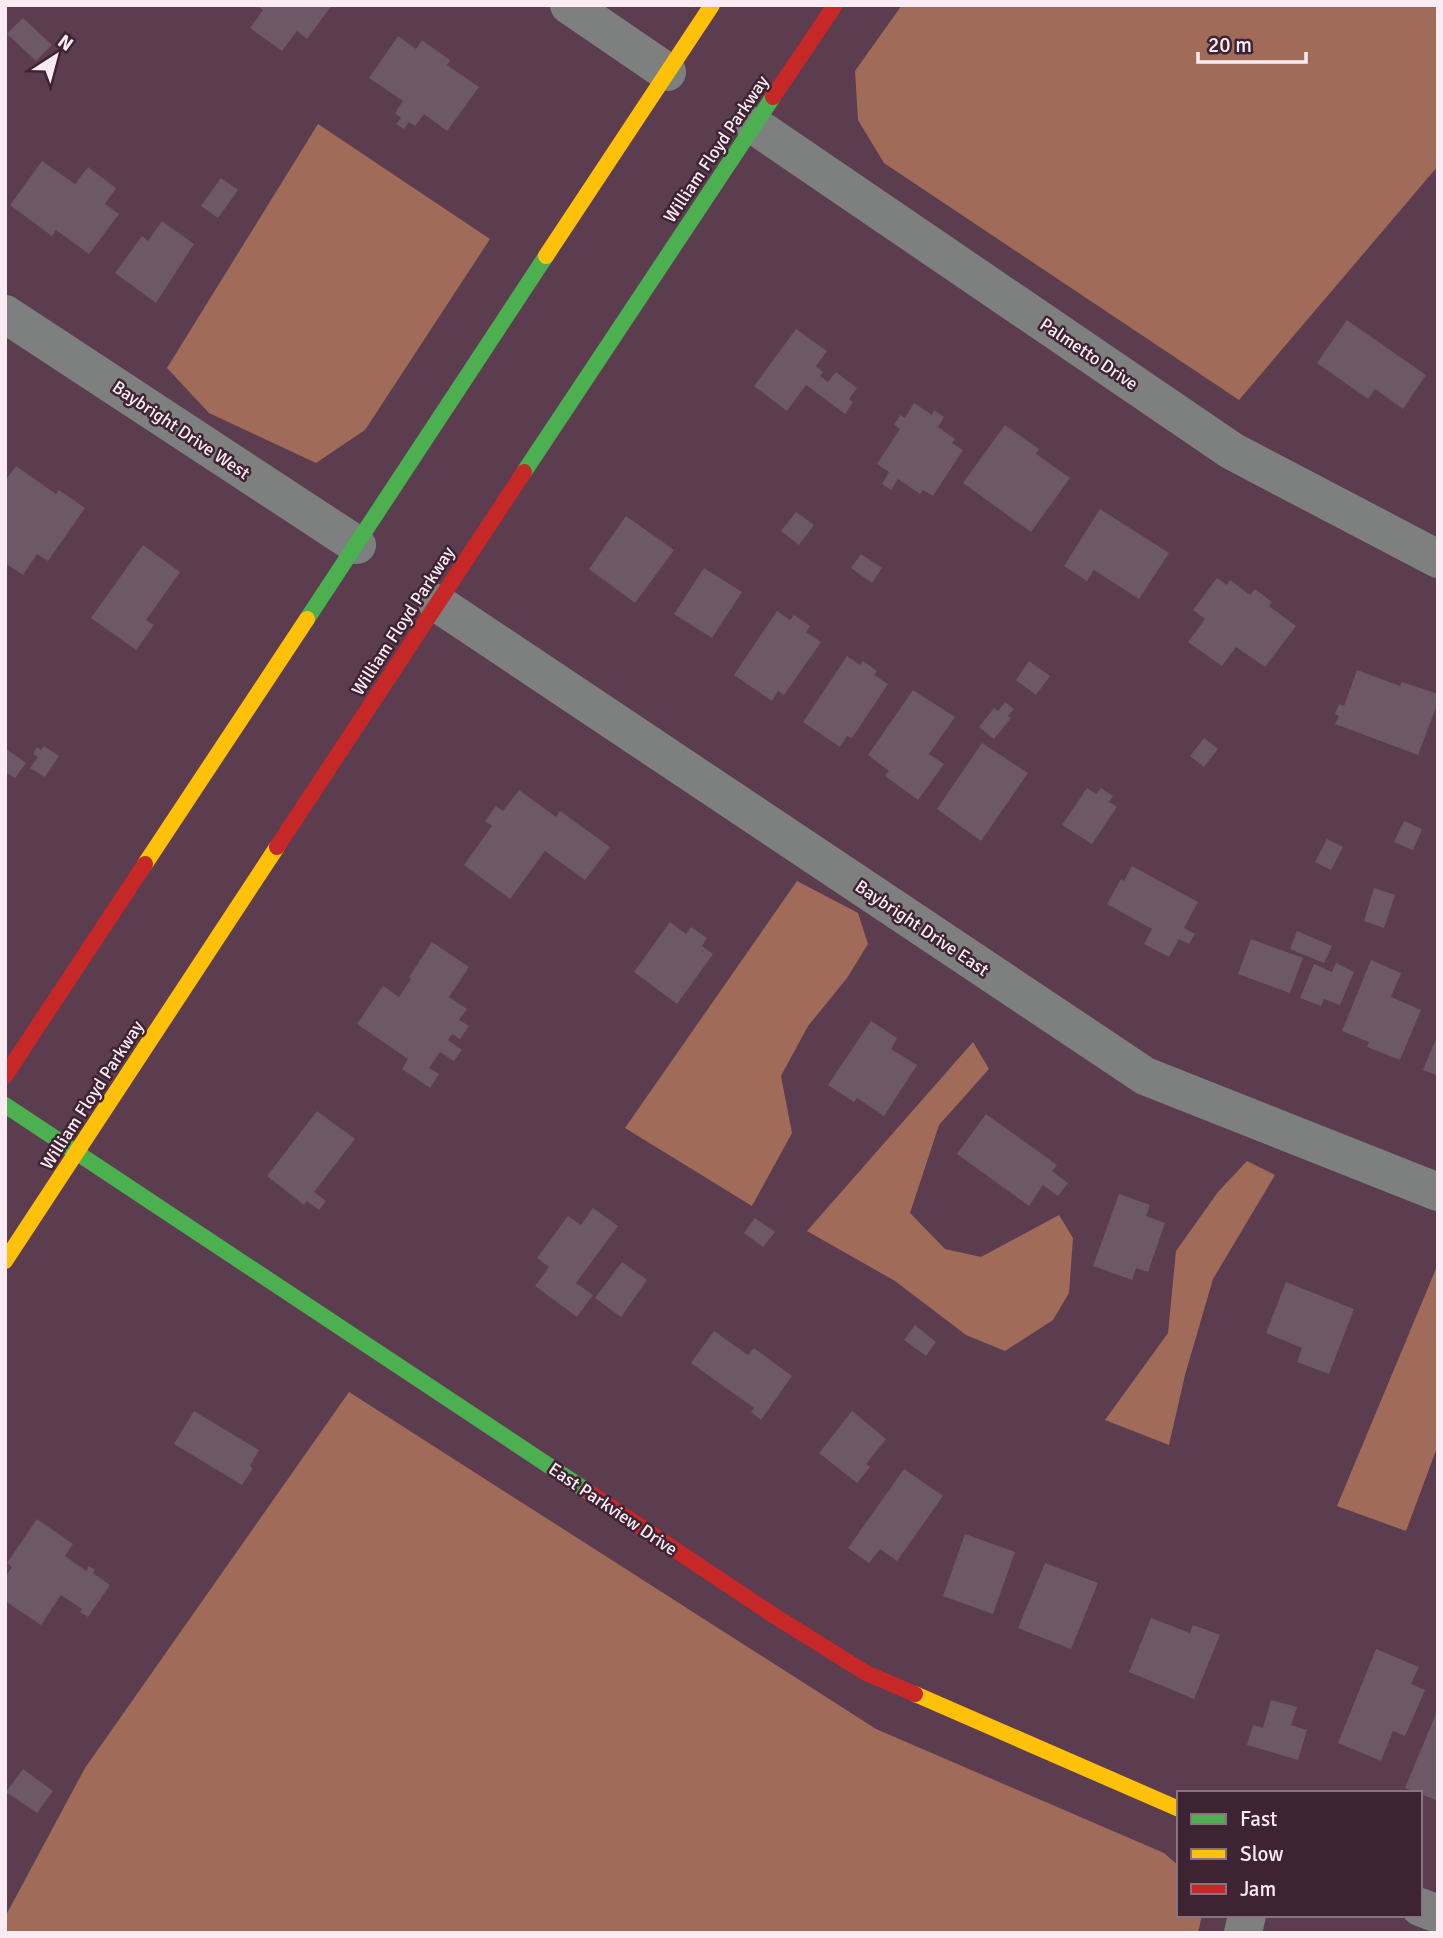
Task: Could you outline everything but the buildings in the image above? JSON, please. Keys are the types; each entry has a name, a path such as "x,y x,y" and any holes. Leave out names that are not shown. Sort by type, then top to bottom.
{"main road":[{"path":"5,1076 712,5"},
{"name":"William Floyd Parkway","path":"5,1261 437,603 835,5"},
{"name":"East Parkview Drive","path":"5,1105 773,1615 866,1673 1177,1808"}],"street":[{"path":"569,5 667,72"},
{"name":"Palmetto Drive","path":"755,126 1232,451 1429,550"},
{"name":"Baybright Drive West","path":"5,314 357,545"},
{"name":"Baybright Drive East","path":"437,603 1144,1076 1438,1192"}],"shaded area":[{"path":"902,5 1438,5 1438,166 1239,400 884,163 858,120 855,71"},
{"path":"318,124 490,239 365,430 316,463 209,413 167,368"},
{"path":"797,881 858,913 868,944 847,978 808,1026 781,1076 792,1133 752,1206 625,1128"},
{"path":"973,1042 989,1069 939,1125 910,1213 945,1249 981,1257 1059,1215 1073,1238 1069,1293 1053,1320 1005,1351 966,1335 895,1281 807,1231"},
{"path":"1247,1161 1275,1175 1213,1279 1185,1375 1169,1445 1105,1420 1168,1333 1176,1251 1218,1192"},
{"path":"1438,1264 1438,1445 1406,1531 1337,1506"},
{"path":"349,1392 876,1729 1164,1853 1177,1864 1177,1917 1202,1917 1198,1933 5,1933 5,1917 85,1768"}],"traffic: fast":[{"path":"524,472 773,97"},
{"path":"307,619 546,256"},
{"path":"5,1105 590,1493"}],"traffic: slow":[{"path":"546,256 712,5"},
{"path":"145,864 307,619"},
{"path":"5,1261 277,847"},
{"path":"915,1694 1177,1808"}],"traffic: jam":[{"path":"773,97 835,5"},
{"path":"277,847 524,472"},
{"path":"5,1076 145,864"},
{"path":"590,1493 773,1615 866,1673 915,1694"}]}
